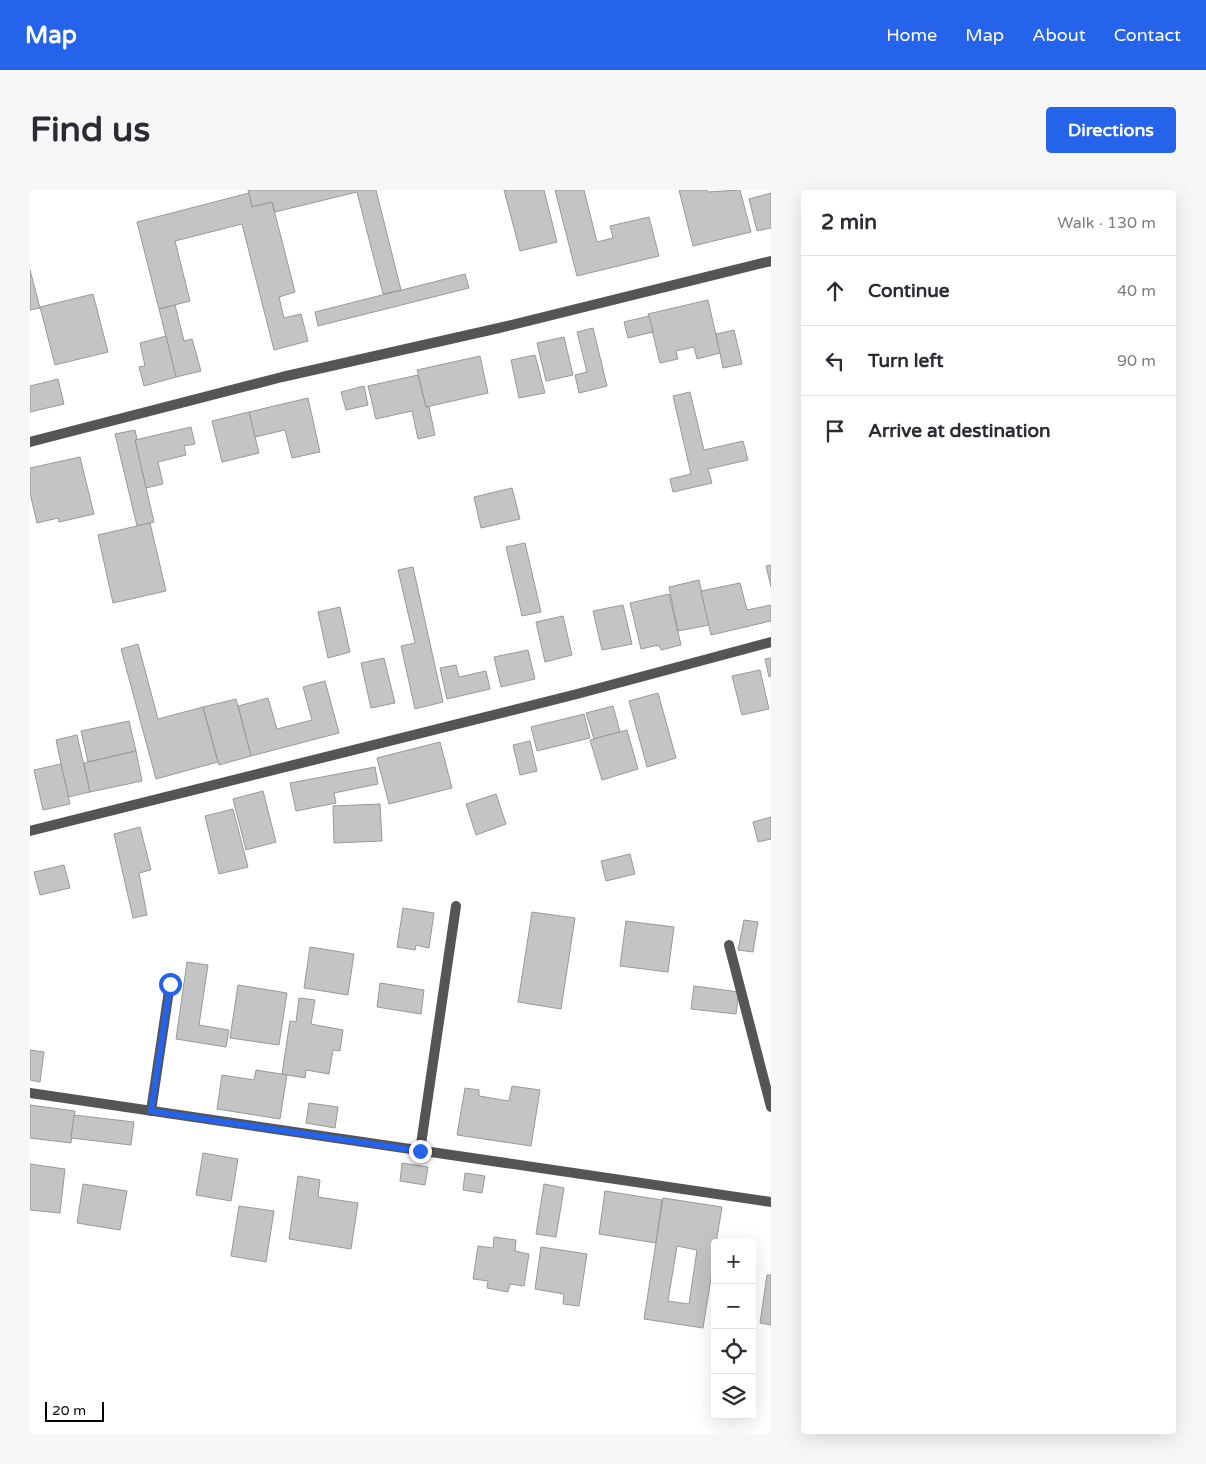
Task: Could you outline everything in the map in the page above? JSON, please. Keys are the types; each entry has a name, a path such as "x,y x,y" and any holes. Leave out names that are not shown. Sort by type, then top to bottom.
{"street":[{"path":"30,442 282,378 499,328 771,261"},
{"path":"30,831 577,694 771,642"},
{"path":"420,1151 456,906"},
{"path":"729,945 771,1108"},
{"path":"151,1111 170,984"},
{"path":"30,1094 771,1202"}],"building":[{"path":"248,190 376,190 401,290 383,294 357,192 275,212 272,202 252,207"},
{"path":"504,190 544,190 557,242 520,251"},
{"path":"555,190 584,190 597,242 613,238 610,226 649,217 659,256 577,276"},
{"path":"679,190 707,190 708,192 740,190 751,232 693,246"},
{"path":"249,193 252,207 272,202 295,292 279,297 284,318 301,314 308,341 274,350 242,224 175,241 190,301 159,309 137,222"},
{"path":"771,193 771,228 757,231 749,199"},
{"path":"30,270 40,308 30,310"},
{"path":"465,274 469,288 318,326 315,312"},
{"path":"93,294 108,352 55,365 40,307"},
{"path":"708,300 720,353 697,359 694,347 676,351 678,359 660,363 648,314"},
{"path":"175,305 184,341 192,339 201,371 176,377 159,309"},
{"path":"649,316 653,332 628,338 624,322"},
{"path":"593,328 607,386 579,393 575,375 587,372 577,332"},
{"path":"734,330 742,364 723,368 716,334"},
{"path":"166,336 176,377 144,386 139,367 145,366 140,343"},
{"path":"564,337 573,375 546,381 537,343"},
{"path":"535,355 545,393 519,398 511,360"},
{"path":"480,356 488,393 426,407 417,370"},
{"path":"418,375 426,407 429,407 435,435 418,439 412,411 376,419 368,386"},
{"path":"58,379 64,404 30,412 30,386"},
{"path":"364,386 368,405 346,410 341,392"},
{"path":"690,392 704,450 743,441 748,460 708,469 712,483 673,492 670,479 691,474 673,396"},
{"path":"308,398 320,452 292,458 285,430 255,437 249,412"},
{"path":"249,412 259,453 222,462 212,421"},
{"path":"191,427 195,444 184,446 186,455 158,462 163,484 146,488 135,440"},
{"path":"135,430 137,439 135,440 154,522 137,526 115,434"},
{"path":"80,457 94,514 59,522 58,518 37,523 30,493 30,468"},
{"path":"512,488 520,519 481,528 474,497"},
{"path":"150,523 166,591 113,603 98,535"},
{"path":"525,543 541,612 522,616 506,547"},
{"path":"771,565 771,587 766,566"},
{"path":"413,567 443,702 415,709 401,646 415,643 398,570"},
{"path":"699,580 709,625 678,631 669,587"},
{"path":"740,583 747,610 771,605 771,621 711,635 701,591"},
{"path":"669,594 681,645 661,650 659,645 641,649 630,603"},
{"path":"623,605 632,644 602,650 593,611"},
{"path":"340,607 350,652 328,658 318,612"},
{"path":"563,616 572,655 545,662 536,622"},
{"path":"138,644 158,719 203,707 218,762 156,779 121,649"},
{"path":"528,650 535,679 501,687 494,657"},
{"path":"384,658 395,703 371,708 361,663"},
{"path":"771,658 771,676 769,677 765,659"},
{"path":"456,665 459,677 486,671 490,689 447,699 440,668"},
{"path":"760,670 769,709 742,715 732,676"},
{"path":"325,681 339,733 251,756 238,706 268,698 277,729 312,720 303,687"},
{"path":"658,693 676,758 647,767 629,701"},
{"path":"236,699 251,756 219,765 203,707"},
{"path":"613,706 620,732 594,739 586,713"},
{"path":"584,714 590,738 537,751 531,727"},
{"path":"129,721 136,751 88,762 81,731"},
{"path":"627,730 638,769 602,780 590,740"},
{"path":"77,735 90,792 68,797 56,740"},
{"path":"530,741 537,771 520,775 513,745"},
{"path":"440,742 452,788 389,804 377,758"},
{"path":"136,751 142,781 90,792 84,763"},
{"path":"61,764 70,804 43,810 34,770"},
{"path":"375,767 378,784 334,793 336,803 296,811 290,783"},
{"path":"263,791 276,842 246,850 233,799"},
{"path":"496,794 506,824 476,835 466,804"},
{"path":"380,804 382,841 334,843 333,806"},
{"path":"233,809 248,867 219,874 205,816"},
{"path":"771,817 771,839 758,842 753,822"},
{"path":"140,827 151,870 139,873 147,915 133,918 114,834"},
{"path":"630,854 635,874 606,881 601,861"},
{"path":"64,865 70,888 40,895 34,872"},
{"path":"403,908 434,913 429,948 416,945 415,950 397,947"},
{"path":"532,912 575,918 561,1009 518,1002"},
{"path":"744,920 758,922 753,952 738,950"},
{"path":"626,921 674,927 668,972 620,966"},
{"path":"310,947 354,954 348,995 304,988"},
{"path":"187,962 208,965 199,1025 229,1030 226,1047 176,1039"},
{"path":"380,983 424,990 421,1014 377,1007"},
{"path":"238,985 287,993 279,1045 230,1038"},
{"path":"694,986 739,992 736,1014 691,1009"},
{"path":"299,998 315,1000 311,1024 343,1030 340,1051 333,1050 329,1074 306,1070 305,1078 282,1074 290,1021 296,1022"},
{"path":"30,1050 44,1052 40,1082 30,1080"},
{"path":"256,1070 287,1075 280,1119 217,1109 222,1075 254,1080"},
{"path":"512,1086 540,1090 531,1146 457,1135 465,1088 479,1090 479,1096 509,1101"},
{"path":"309,1103 338,1107 335,1128 306,1123"},
{"path":"30,1105 75,1111 71,1143 30,1138"},
{"path":"74,1115 134,1122 131,1145 71,1138"},
{"path":"203,1153 238,1159 231,1201 196,1195"},
{"path":"402,1163 428,1167 425,1185 400,1181"},
{"path":"30,1164 65,1169 60,1213 30,1210"},
{"path":"465,1173 485,1176 482,1193 463,1190"},
{"path":"298,1176 320,1180 318,1197 358,1203 351,1249 289,1239"},
{"path":"83,1184 127,1191 120,1230 77,1223"},
{"path":"544,1184 564,1188 556,1237 536,1234"},
{"path":"605,1191 662,1200 656,1243 599,1234"},
{"path":"663,1198 722,1207 717,1239 711,1239 711,1278 703,1328 644,1319","holes":["677,1246 697,1250 689,1304 668,1301"]},
{"path":"239,1206 274,1211 266,1262 231,1256"},
{"path":"494,1237 516,1240 515,1251 529,1254 524,1286 510,1284 508,1292 487,1288 488,1281 473,1279 478,1246 493,1248"},
{"path":"541,1247 587,1254 579,1306 563,1304 564,1294 535,1289"},
{"path":"767,1275 771,1275 771,1325 760,1323"}],"route":[{"path":"170,984 151,1111 420,1151"}]}
